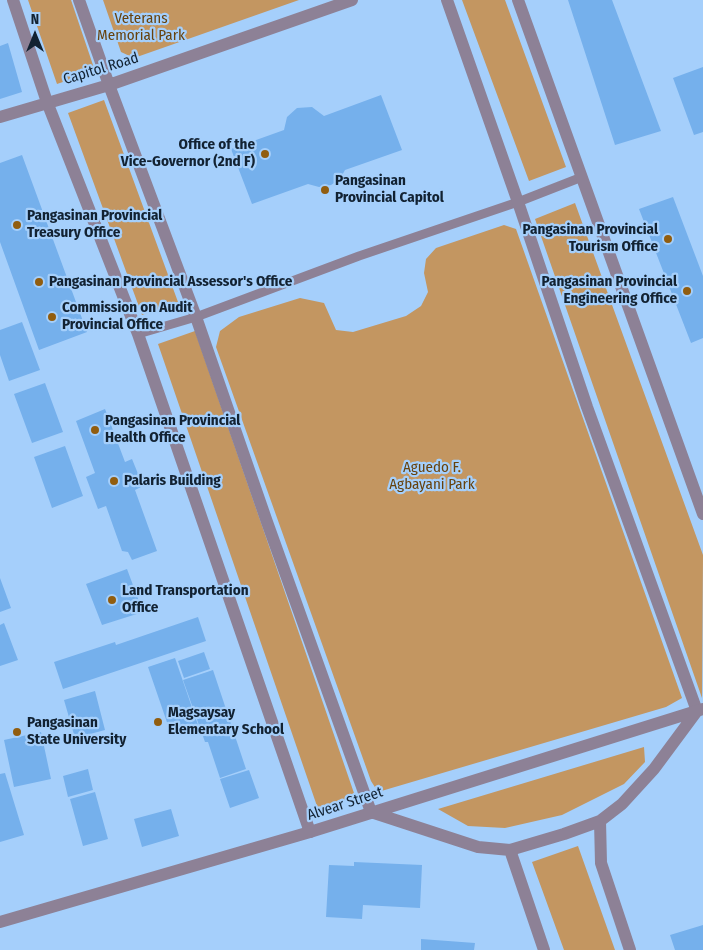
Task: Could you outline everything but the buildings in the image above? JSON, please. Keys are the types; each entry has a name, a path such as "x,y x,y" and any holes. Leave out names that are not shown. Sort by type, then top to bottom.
{"street":[{"path":"13,0 47,102 138,334 310,832"},
{"path":"79,0 196,317 270,532 371,812 478,846 510,850 600,821 622,804 654,769 700,710 587,408 518,202 447,0"},
{"name":"Capitol Road","path":"0,117 109,85 352,0"},
{"path":"518,0 703,514"},
{"name":"Alvear Street","path":"0,922 310,832 700,710"},
{"path":"600,821 602,863 630,950"},
{"path":"510,850 544,950"}],"lane":[{"path":"138,334 196,317 360,256 518,202 582,177"}],"green space":[{"path":"28,0 71,0 95,71 57,84"},
{"name":"Veterans Memorial Park","path":"103,0 299,0 134,58 121,52"},
{"path":"462,0 505,0 566,167 529,181"},
{"path":"104,100 178,302 142,315 68,113"},
{"path":"575,203 703,555 702,698 535,219"},
{"name":"Aguedo F. Agbayani Park","path":"504,225 516,229 682,698 666,707 378,792 371,781 216,347 220,331 239,317 300,298 324,303 336,330 353,332 406,316 421,306 428,292 424,273 426,259 436,248"},
{"path":"195,331 355,796 318,809 158,344"},
{"path":"644,747 645,762 624,784 562,815 505,828 468,826 438,809"},
{"path":"578,846 615,950 564,950 532,862"}],"place":[{"name":"Office of the Vice-Governor (2nd F)","path":"265,154"},
{"name":"Pangasinan Provincial Capitol","path":"325,190"},
{"name":"Pangasinan Provincial Treasury Office","path":"17,225"},
{"name":"Pangasinan Provincial Tourism Office","path":"668,239"},
{"name":"Pangasinan Provincial Assessor's Office","path":"39,282"},
{"name":"Pangasinan Provincial Engineering Office","path":"687,291"},
{"name":"Commission on Audit Provincial Office","path":"52,317"},
{"name":"Pangasinan Provincial Health Office","path":"95,430"},
{"name":"Palaris Building","path":"114,481"},
{"name":"Land Transportation Office","path":"112,600"},
{"name":"Magsaysay Elementary School","path":"158,722"},
{"name":"Pangasinan State University","path":"17,732"}]}
